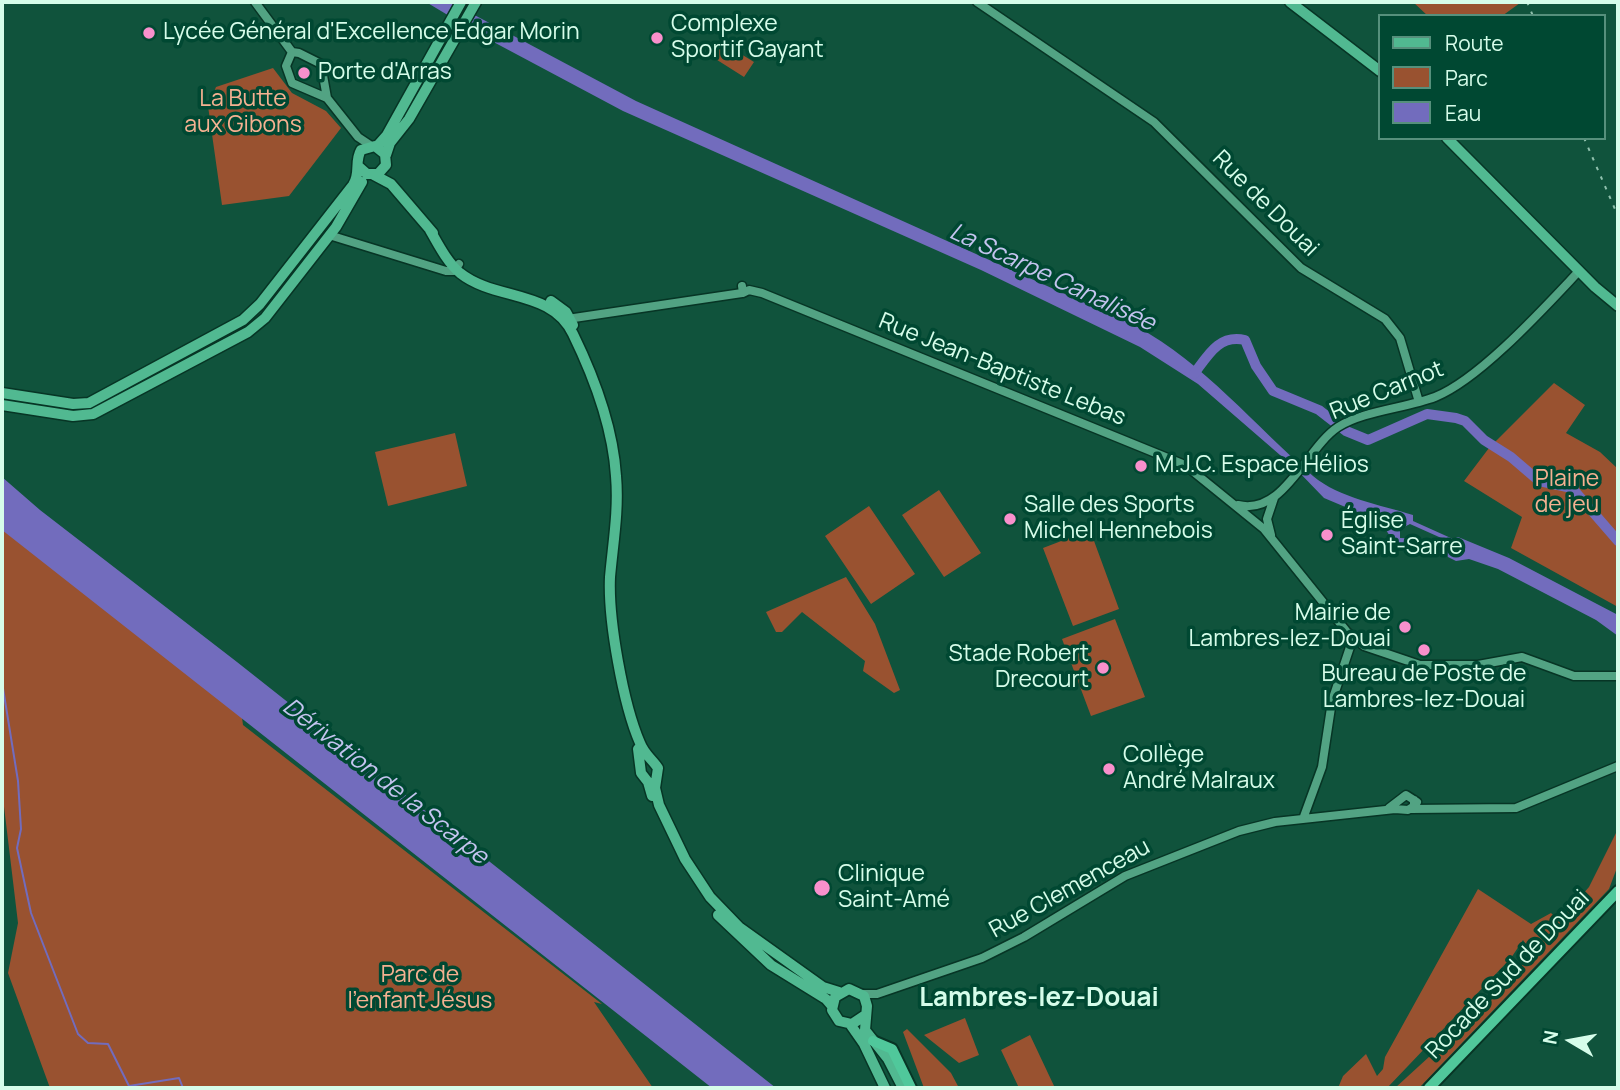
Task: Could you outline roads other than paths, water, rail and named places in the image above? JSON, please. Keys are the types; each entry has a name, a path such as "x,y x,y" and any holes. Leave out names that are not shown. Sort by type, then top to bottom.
{"highway":[{"name":"Rocade Sud de Douai","path":"1429,1088 1618,891"},
{"name":"Rocade Sud de Douai","path":"1435,1088 1618,898"},
{"path":"873,1041 892,1049 911,1088"}],"main road":[{"path":"2,393 78,405 92,402 243,320 257,307 353,185 361,150 385,138 461,2"},
{"path":"1290,2 1378,69"},
{"path":"2,405 77,416 107,409 255,327 330,235 360,185 386,160 390,143 409,119 474,5"},
{"path":"1449,140 1579,271 1618,306"},
{"path":"372,146 386,160 404,198"},
{"path":"358,162 373,175 388,181 458,267 481,285 547,306 569,320 614,453 617,505 610,577 611,610 642,776 646,779 659,818 684,866 721,919 771,965 826,999 837,1019 850,1024 864,1044 885,1088"},
{"path":"634,727 651,762 658,767 655,791 660,808 691,869 719,908 825,988 839,992 850,989 862,994 866,1012 865,1030 892,1065 902,1088"},
{"path":"641,767 651,762"},
{"path":"646,779 657,775"},
{"path":"832,1006 839,992"},
{"path":"850,1024 866,1012"}],"street":[{"path":"255,2 292,52 321,64 327,98 357,141 358,162"},
{"name":"Rue de Douai","path":"977,2 1157,124 1296,264 1320,282 1389,322 1400,338 1419,402"},
{"path":"292,52 286,66 292,83 327,98"},
{"path":"351,129 372,146"},
{"path":"330,235 446,271 458,267"},
{"name":"Rue Carnot","path":"1256,506 1276,495 1333,431 1343,424 1419,402 1446,391 1500,350 1579,271"},
{"name":"Rue Jean-Baptiste Lebas","path":"569,320 746,291 1180,463 1254,520 1274,540"},
{"name":"Rue Carnot","path":"1268,515 1276,495"},
{"name":"Rue Jean-Baptiste Lebas","path":"1232,503 1256,506"},
{"path":"1268,515 1254,520 1256,506 1268,515 1274,540 1353,638 1365,646 1411,663 1430,666 1478,665 1526,657 1576,677 1618,676"},
{"path":"1316,818 1305,810 1323,762 1334,692 1353,638"},
{"name":"Rue Clemenceau","path":"862,994 875,995 953,970 1012,944 1135,871 1251,827 1279,821 1305,810 1316,818 1407,809 1502,809 1522,806 1618,766"},
{"path":"1387,810 1408,794 1424,806 1436,809"},
{"path":"1400,799 1407,809 1414,800"},
{"name":"Rue Clemenceau","path":"866,1012 897,987"}],"water":[{"path":"426,2 450,2 636,101 1136,326 1161,341 1207,377 1323,484 1361,500 1413,515 1413,521 1453,539 1458,537 1509,558 1618,615 1618,636 1596,620 1498,569 1469,559 1456,561 1448,557 1446,552 1442,555 1413,544 1409,556 1393,541 1381,522 1324,498 1295,468 1198,384 1140,347 981,270 623,111 486,38","holes":["1410,524 1448,541 1452,549 1424,539 1400,538 1400,529"]},
{"name":"Dérivation de la Scarpe","path":"2,477 40,510 237,662 776,1088 712,1088 2,530"}],"waterway":[{"path":"1194,374 1209,353 1221,343 1228,340 1245,340 1256,366 1273,391 1319,410 1346,431 1368,440 1427,414 1465,421 1484,440 1511,457 1539,481 1572,488 1618,541"},
{"path":"2,682 18,781 21,829 17,848 31,913 78,1034 88,1043 108,1044 129,1086 179,1078 183,1088"}],"railway":[{"path":"1527,2 1532,14"},
{"path":"1585,140 1618,216"}],"place":[{"name":"Lycée Général d'Excellence Edgar Morin","path":"149,33"},
{"name":"Complexe Sportif Gayant","path":"657,38"},
{"name":"Porte d'Arras","path":"304,73"},
{"name":"M.J.C. Espace Hélios","path":"1141,466"},
{"name":"Salle des Sports Michel Hennebois","path":"1010,519"},
{"name":"Église Saint-Sarre","path":"1327,535"},
{"name":"Mairie de Lambres-lez-Douai","path":"1405,627"},
{"name":"Bureau de Poste de Lambres-lez-Douai","path":"1424,650"},
{"name":"Stade Robert Drecourt","path":"1103,668"},
{"name":"Collège André Malraux","path":"1109,769"},
{"name":"Clinique Saint-Amé","path":"822,888"}],"district":[{"name":"Lambres-lez-Douai","path":"1039,999"}],"park label":[{"name":"La Butte aux Gibons","path":"243,113"},
{"name":"Plaine de jeu","path":"1567,493"},
{"name":"Parc de l'enfant Jésus","path":"420,989"}],"water label":[{"name":"La Scarpe Canalisée","path":"1052,278"}]}
